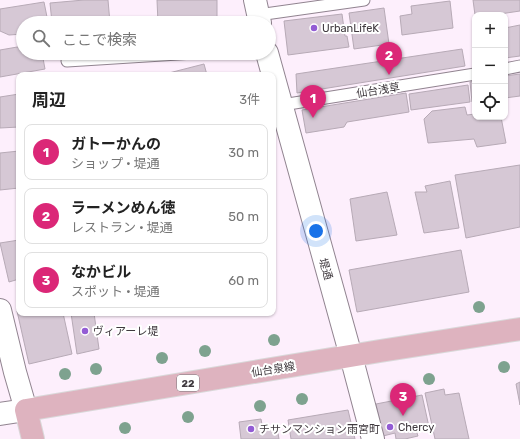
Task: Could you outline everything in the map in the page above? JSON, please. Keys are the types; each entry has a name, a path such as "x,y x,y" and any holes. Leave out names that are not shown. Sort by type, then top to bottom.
{"main road":[{"name":"仙台泉線","path":"26,410 520,329"},
{"path":"26,410 33,439"}],"street":[{"name":"堤通","path":"269,60 272,72"},
{"name":"堤通","path":"276,85 373,439"},
{"path":"0,310 26,410 0,414"}],"lane":[{"path":"258,13 364,0"},
{"path":"67,61 83,60"},
{"path":"508,68 520,66"},
{"name":"仙台浅草","path":"282,106 472,74"}],"building":[{"path":"84,0 108,0 109,16 51,16 50,3"},
{"path":"157,0 217,0 217,16 158,16"},
{"path":"473,0 520,0 520,11 508,13 475,12"},
{"path":"450,1 453,28 402,35 400,16 412,14 411,6"},
{"path":"44,2 47,16 16,16 16,34 9,35 0,31 0,9"},
{"path":"384,8 389,44 354,49 349,13"},
{"name":"UrbanLifeK","path":"342,14 345,36 347,36 349,47 288,55 284,21"},
{"path":"520,25 520,56 508,58 508,27"},
{"path":"16,47 16,60 43,60 45,69 28,72 16,72 16,74 0,77 0,50"},
{"path":"462,49 465,66 297,93 296,74"},
{"path":"204,64 206,72 173,72"},
{"path":"520,74 520,96 508,98 508,76"},
{"path":"470,82 472,82 472,102"},
{"path":"468,85 470,102 411,110 409,94"},
{"path":"406,93 409,112 347,122 344,127 306,133 302,110"},
{"path":"16,94 16,127 0,128 0,97"},
{"path":"465,107 467,115 472,114 472,120 502,120 506,143 477,147 474,139 428,143 424,119 432,111"},
{"path":"16,151 16,188 0,190 0,153"},
{"path":"520,165 520,227 466,238 455,175"},
{"path":"450,181 459,228 424,233 415,192 427,192 425,186"},
{"path":"387,192 397,235 356,241 350,199"},
{"path":"16,240 16,280 9,282 0,243"},
{"path":"461,250 469,292 357,312 349,270"},
{"path":"18,316 64,316 72,354 29,364"},
{"name":"ヴィアーレ堤","path":"71,316 94,316 99,349 77,354"},
{"path":"520,382 520,405 516,384"},
{"path":"444,389 445,395 459,393 469,439 435,439 425,393"},
{"path":"422,395 429,427 416,430 418,436 405,439 396,439 395,433 383,436 376,404"},
{"path":"348,410 355,439 291,439 288,420"},
{"name":"チサンマンション雨宮町","path":"261,419 263,430 277,427 279,439 241,439 239,422"}],"place":[{"name":"UrbanLifeK","path":"314,28"},
{"name":"ラーメンめん徳","path":"389,75"},
{"name":"ガトーかんの","path":"313,118"},
{"name":"ヴィアーレ堤","path":"85,331"},
{"name":"なかビル","path":"403,416"},
{"name":"Chercy","path":"390,427"},
{"name":"チサンマンション雨宮町","path":"251,429"}]}
